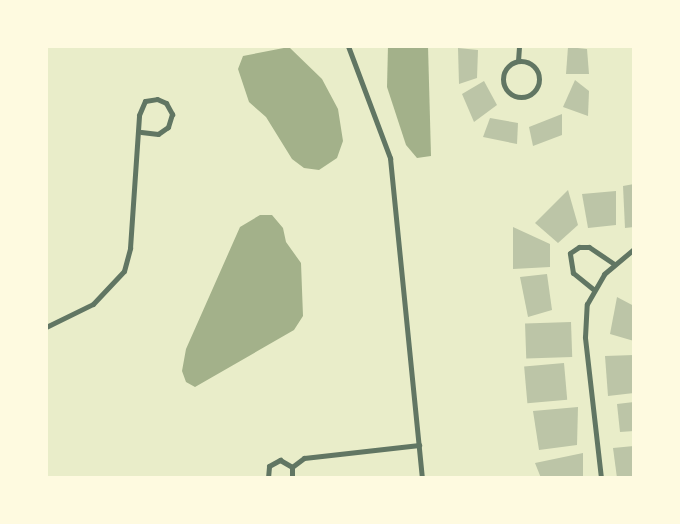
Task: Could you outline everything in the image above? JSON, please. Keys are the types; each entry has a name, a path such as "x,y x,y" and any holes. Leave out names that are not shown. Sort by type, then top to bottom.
{"street":[{"path":"348,46 390,158 422,478"},
{"path":"518,60 519,46"},
{"path":"518,60 532,64 539,75 534,91 523,97 510,94 503,83 507,66 518,60"},
{"path":"46,327 93,304 124,271 141,132 140,115 145,101 166,103 172,114 168,127 158,134 141,132"},
{"path":"593,289 572,273 570,253 589,247 613,263"},
{"path":"601,478 585,337 587,304 593,289 613,263 634,249"},
{"path":"292,467 304,458 419,445"},
{"path":"268,478 269,466 276,460 292,467"},
{"path":"292,467 292,478"}],"shaded area":[{"path":"388,46 428,46 431,156 417,158 406,145 387,87"},
{"path":"289,47 322,79 338,109 343,141 337,158 319,170 304,168 292,159 266,117 249,102 238,69 243,56"},
{"path":"260,215 272,215 283,228 286,242 301,263 303,316 294,330 195,387 186,382 182,371 186,349 240,227"}],"building":[{"path":"568,47 587,49 589,74 566,74"},
{"path":"458,48 478,50 477,78 459,84"},
{"path":"575,80 589,91 588,116 563,107"},
{"path":"484,81 497,105 474,122 462,94"},
{"path":"562,114 562,135 533,146 529,127"},
{"path":"490,118 518,123 517,144 483,137"},
{"path":"634,184 634,227 625,228 623,186"},
{"path":"568,190 578,225 558,243 535,223"},
{"path":"616,191 616,225 588,228 582,194"},
{"path":"513,227 550,244 550,267 513,269"},
{"path":"547,274 552,310 528,317 520,277"},
{"path":"617,297 634,306 634,341 610,334"},
{"path":"571,322 572,357 526,359 525,324"},
{"path":"634,355 634,393 608,396 605,356"},
{"path":"564,363 567,400 527,403 524,366"},
{"path":"634,402 634,431 620,432 617,404"},
{"path":"578,407 577,445 539,450 533,411"},
{"path":"634,446 634,478 617,478 613,448"},
{"path":"583,453 583,478 541,478 535,463"}]}
